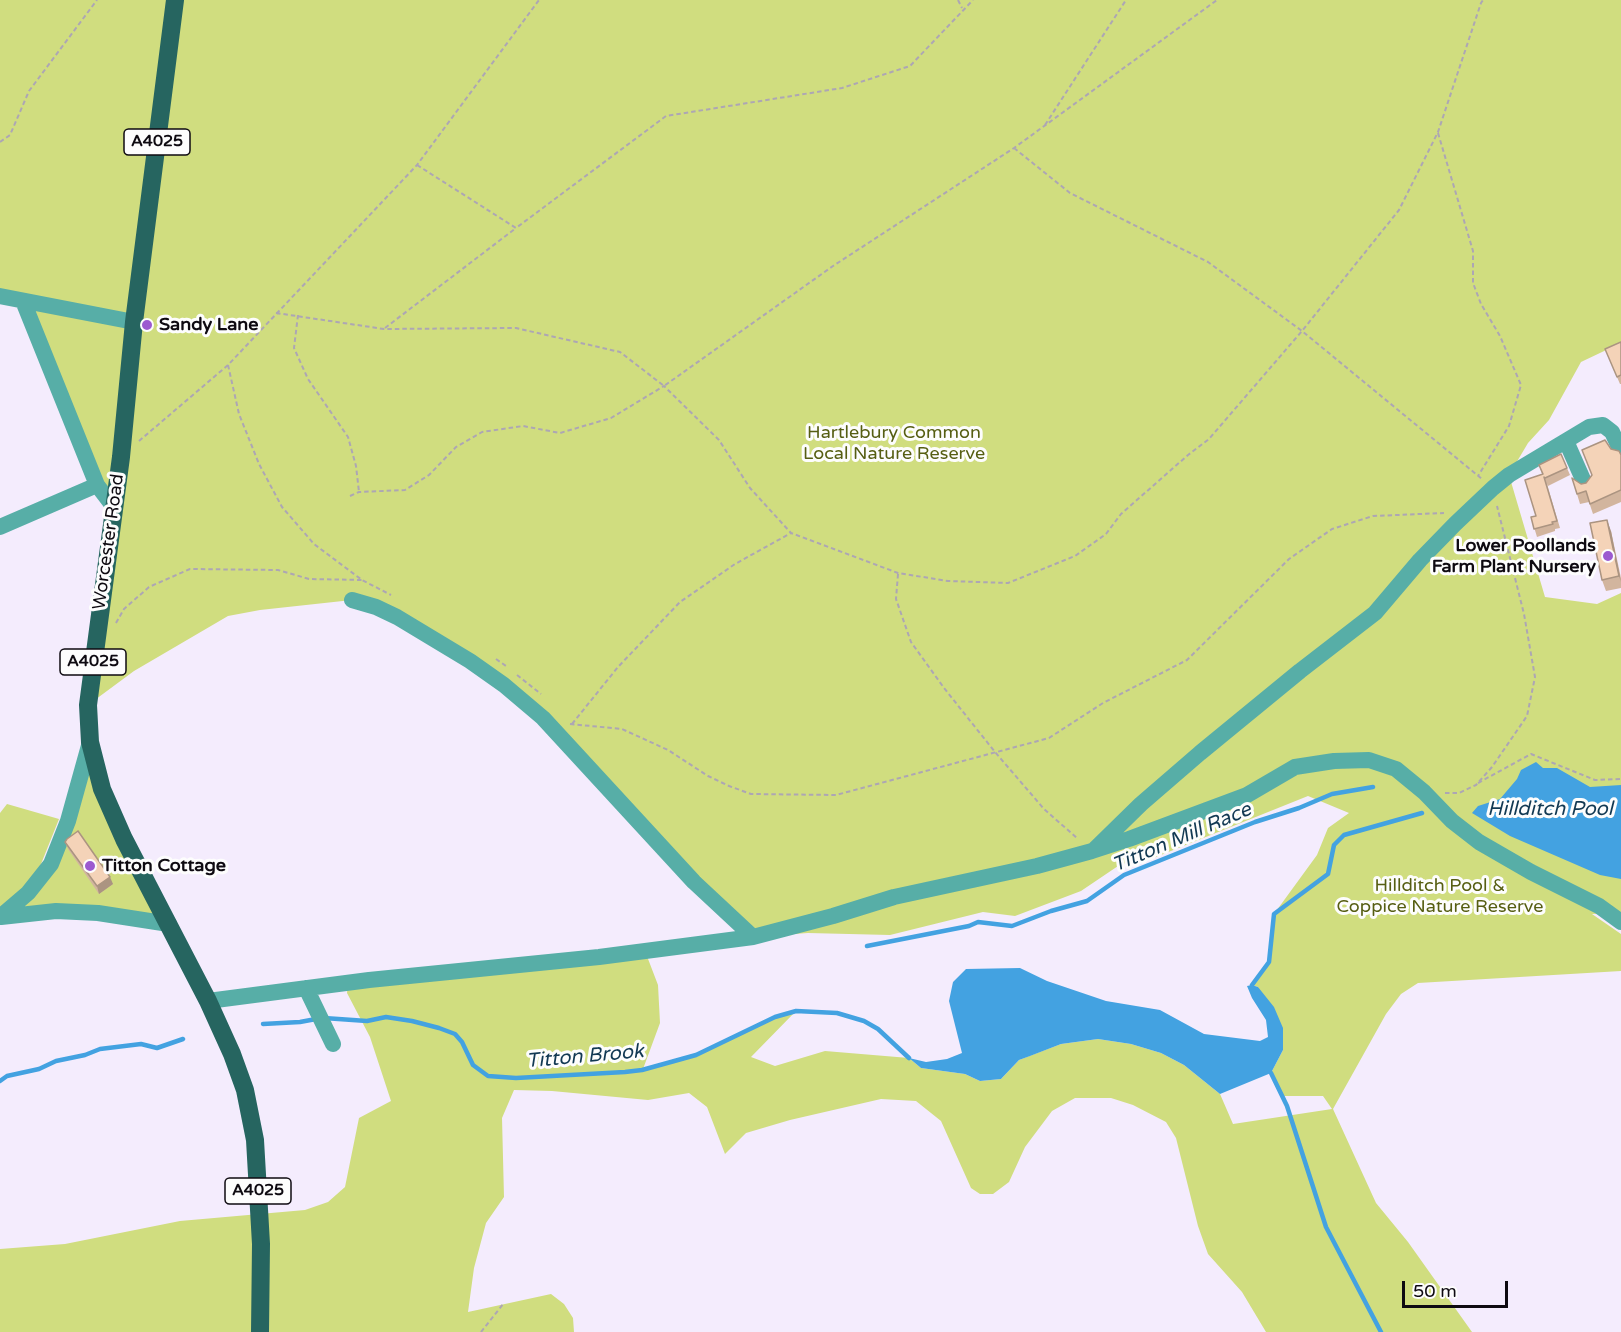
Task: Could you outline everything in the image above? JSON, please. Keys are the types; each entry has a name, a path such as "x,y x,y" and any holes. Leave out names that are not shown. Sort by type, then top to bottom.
{"main road":[{"name":"Worcester Road","path":"175,0 134,322 121,457 88,705 90,742 102,789 124,839 211,1008 245,1090 255,1140 261,1244 260,1332"}],"street":[{"path":"0,296 134,322"},
{"path":"24,301 97,485 113,506"},
{"path":"1092,851 1200,753 1374,613 1455,524 1509,475 1589,427 1603,425 1612,432 1621,451"},
{"path":"1566,441 1585,484"},
{"path":"0,527 97,485"},
{"path":"352,600 398,617 470,661 504,685 543,718 566,731 694,882 753,937"},
{"path":"0,917 28,893 51,864 68,821 90,742"},
{"path":"211,1008 306,988 599,957 753,937 894,897 1037,866 1092,851 1247,795 1295,767 1334,761 1369,760 1396,769 1424,792 1452,821 1479,842 1531,872 1599,906 1621,922"},
{"path":"0,917 56,911 98,913 169,924"},
{"path":"306,988 333,1044"}],"path":[{"path":"0,142 10,135 29,91 97,0"},
{"path":"121,457 228,365 417,165 539,0"},
{"path":"958,0 963,9"},
{"path":"384,329 666,116 842,88 910,66 973,0"},
{"path":"1043,127 1126,0"},
{"path":"350,496 359,492 405,490 429,475 456,447 482,432 523,426 560,433 611,418 664,386 833,266 1014,148 1217,0"},
{"path":"276,313 384,329 516,327 620,352 664,386 719,440 750,488 791,532 898,573 948,581 1008,583 1075,556 1106,534 1121,514 1209,439 1302,331 1399,210 1438,132 1481,3 1484,0"},
{"path":"1438,132 1473,251 1473,283 1481,304 1500,336 1521,385 1509,426 1479,476"},
{"path":"1014,148 1070,193 1208,262 1302,331 1493,488 1524,614 1535,677 1527,716 1492,767 1476,784"},
{"path":"417,165 516,228"},
{"path":"298,315 294,348 308,379 348,437 356,466 359,492"},
{"path":"228,365 239,414 259,464 282,507 314,544 362,580 398,600"},
{"path":"566,731 622,729 668,750 719,781 751,794 836,795 1049,738 1103,704 1186,660 1289,559 1332,529 1373,516 1425,512 1443,512 1455,524"},
{"path":"566,731 618,667 680,602 735,564 791,532"},
{"path":"124,609 149,586 190,569 278,570 309,579 362,580"},
{"path":"898,573 896,599 911,642 944,688 1044,809 1092,851"},
{"path":"491,656 508,668"},
{"path":"517,674 540,694"},
{"path":"563,717 566,731"},
{"path":"1424,792 1459,793 1531,754 1595,780 1621,779"},
{"path":"481,1332 504,1303"}],"green space":[{"name":"Hartlebury Common Local Nature Reserve","path":"0,0 1621,0 1621,343 1581,362 1549,420 1528,443 1509,475 1545,597 1597,604 1621,593 1621,913 1592,914 1621,934 1621,971 1418,983 1401,994 1386,1014 1333,1109 1376,1203 1408,1242 1472,1332 1266,1332 1242,1292 1208,1254 1198,1226 1176,1138 1166,1122 1133,1105 1111,1098 1075,1098 1052,1111 1025,1147 1009,1182 993,1194 980,1194 971,1188 941,1121 916,1101 881,1099 790,1120 746,1133 725,1154 707,1107 689,1093 648,1100 552,1091 514,1090 502,1118 504,1197 486,1223 474,1268 468,1312 551,1294 564,1304 573,1318 574,1332 0,1332 0,1249 65,1244 180,1221 305,1210 328,1202 345,1187 359,1118 391,1101 370,1037 347,993 348,982 645,951 658,985 660,1023 643,1069 696,1055 775,1017 796,1011 751,1057 775,1066 825,1051 909,1058 921,1068 965,1074 980,1081 1001,1079 1019,1060 1061,1044 1098,1039 1131,1044 1161,1053 1184,1065 1220,1094 1233,1124 1332,1109 1323,1096 1281,1096 1271,1073 1283,1050 1258,987 1252,985 1269,961 1274,914 1317,855 1328,828 1349,813 1308,796 1151,859 1121,864 1081,891 1015,916 983,912 890,935 808,933 753,937 504,685 352,600 260,610 228,616 134,671 88,705 113,506 24,301 0,290"},
{"path":"90,742 169,924 141,919 1,917 51,864"},
{"path":"7,804 59,819 41,864 28,886 0,909 0,813"}],"water":[{"name":"Hillditch Pool","path":"1536,762 1543,768 1557,768 1590,787 1621,785 1621,879 1600,875 1510,836 1472,813 1478,806 1500,799 1517,779 1521,770"},
{"path":"1020,968 1047,981 1106,1001 1160,1010 1204,1034 1260,1041 1268,1037 1266,1020 1247,986 1252,985 1258,987 1274,1007 1283,1028 1283,1050 1271,1073 1220,1094 1184,1065 1161,1053 1131,1044 1098,1039 1061,1044 1019,1060 1001,1079 980,1081 965,1074 921,1068 909,1058 926,1062 947,1059 962,1053 949,1001 953,982 966,969"}],"building":[{"path":"1621,342 1621,375 1617,377 1605,349"},
{"path":"1605,440 1611,449 1619,451 1621,455 1621,490 1590,504 1586,491 1577,494 1572,478 1581,484 1586,483 1592,475 1582,450"},
{"path":"1561,454 1567,468 1544,477 1557,521 1534,529 1531,517 1536,516 1525,480 1543,474 1539,465"},
{"name":"Lower Poollands Farm Plant Nursery","path":"1607,520 1619,576 1602,580 1590,523"},
{"name":"Titton Cottage","path":"78,831 110,877 97,886 65,842"}],"waterway":[{"name":"Titton Mill Race","path":"867,946 969,926 978,922 1012,926 1051,911 1087,901 1124,875 1255,822 1299,808 1332,794 1373,787"},
{"name":"Titton Brook","path":"1252,985 1269,962 1274,914 1328,874 1334,845 1344,835 1422,813"},
{"name":"Titton Brook","path":"324,1018 367,1021 386,1017 439,1028 455,1034 462,1042 473,1065 488,1076 516,1078 642,1070 696,1055 775,1017 796,1011 837,1013 864,1021 878,1029 909,1058"},
{"name":"Titton Brook","path":"263,1024 316,1019"},
{"name":"Titton Brook","path":"0,1081 7,1076 39,1069 56,1061 85,1055 100,1049 141,1044 157,1048 183,1039"},
{"path":"1271,1073 1287,1106 1326,1227 1381,1332"}],"place":[{"name":"Sandy Lane","path":"147,325"},
{"name":"Lower Poollands Farm Plant Nursery","path":"1608,556"},
{"name":"Titton Cottage","path":"90,866"}],"park label":[{"name":"Hillditch Pool & Coppice Nature Reserve","path":"1440,896"}]}
